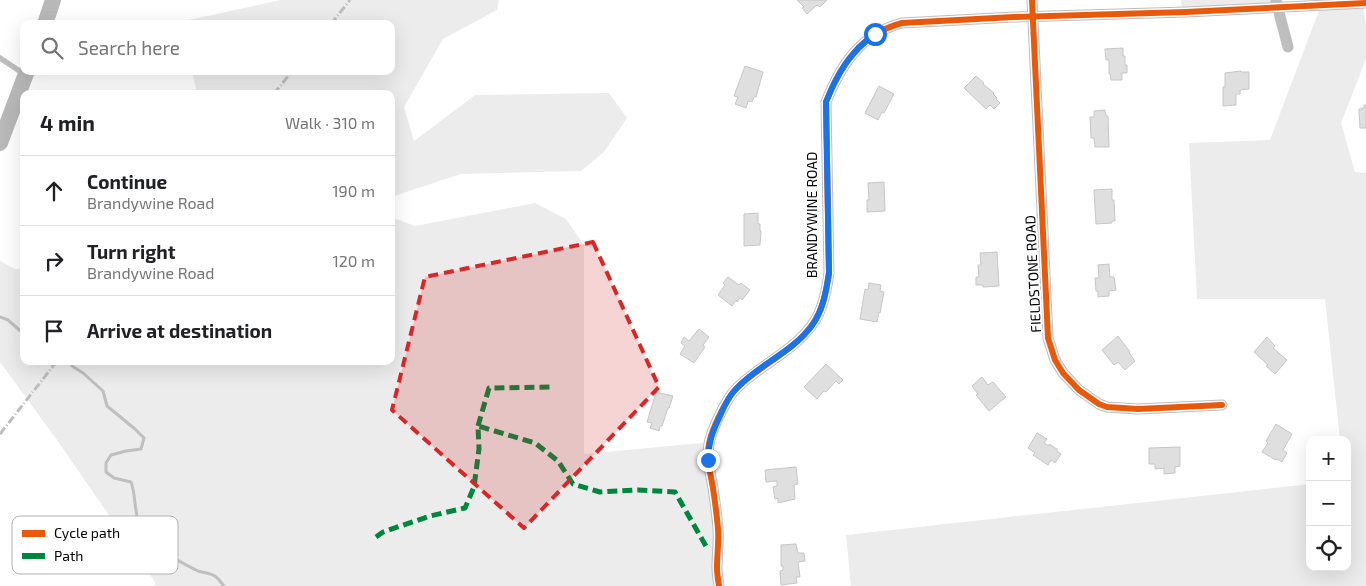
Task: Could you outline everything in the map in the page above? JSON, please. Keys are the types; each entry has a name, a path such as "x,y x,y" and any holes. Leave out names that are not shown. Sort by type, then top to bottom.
{"street":[{"path":"46,20 53,0"},
{"name":"FIELDSTONE ROAD","path":"1032,0 1048,338 1055,360 1063,373 1079,390 1099,404 1107,407 1138,409 1222,405"},
{"path":"1277,3 1288,47"},
{"name":"BRANDYWINE ROAD","path":"719,586 717,568 718,532 708,460 709,443 728,399 734,390 748,377 796,342 811,327 820,313 829,273 826,102 834,83 852,53 865,41 875,34 902,23 1033,16 1186,12 1277,3 1366,3"},
{"path":"0,143 4,122 25,75"}],"lane":[{"path":"0,58 20,70"}],"highlighted area":[{"path":"593,242 659,387 524,528 392,410 425,277"}],"shaded area":[{"path":"281,0 499,0 497,10 443,39 404,107 414,141 475,95 609,93 627,118 604,152 581,171 461,174 395,196 395,90 196,90 193,75 395,75 395,20 188,20"},
{"path":"1181,0 1283,0 1285,9 1182,12"},
{"path":"1363,6 1366,25 1366,59 1341,123 1355,172 1366,173 1366,586 851,586 846,535 1306,484 1306,571 1351,571 1351,436 1340,436 1325,299 1197,299 1189,143 1270,140 1320,8"},
{"path":"535,203 566,219 584,245 584,454 712,442 721,586 155,586 155,582 149,574 178,574 178,516 109,516 0,362 0,261 15,269 20,269 20,365 395,365 395,218 415,226"}],"building":[{"path":"797,0 827,0 820,7 817,5 807,14 802,8 804,7"},
{"path":"1123,48 1127,73 1122,73 1122,80 1111,80 1109,60 1106,60 1105,49"},
{"path":"745,66 763,72 756,97 754,97 752,102 748,101 746,108 735,104 738,97 734,96"},
{"path":"1249,72 1249,89 1240,90 1240,94 1236,94 1236,105 1223,106 1225,73"},
{"path":"976,76 994,93 1000,103 994,109 990,105 986,109 964,88"},
{"path":"879,86 894,94 878,120 865,113"},
{"path":"1364,105 1366,105 1366,128 1360,128 1359,109 1364,108"},
{"path":"1105,110 1106,116 1108,116 1109,147 1095,147 1094,138 1091,138 1090,117 1094,117 1094,111"},
{"path":"884,182 885,211 867,212 867,200 869,200 868,183"},
{"path":"1112,189 1115,221 1112,221 1112,223 1096,224 1094,190"},
{"path":"758,213 758,224 760,224 761,231 760,245 744,246 744,214"},
{"path":"997,252 999,286 983,287 983,285 976,285 976,277 979,277 978,265 981,265 980,253"},
{"path":"1109,264 1110,277 1114,277 1116,290 1109,291 1109,296 1098,297 1095,278 1099,278 1098,265"},
{"path":"728,277 750,290 742,300 740,298 737,302 736,300 732,306 718,295"},
{"path":"869,283 881,285 880,291 884,292 877,322 860,319 865,289 868,290"},
{"path":"699,329 709,337 703,345 705,347 694,363 680,354 685,346 681,343 684,337 689,341"},
{"path":"1118,336 1135,361 1125,370 1118,362 1114,365 1102,350"},
{"path":"1267,337 1275,346 1273,348 1287,360 1275,374 1254,352"},
{"path":"826,364 843,380 839,384 836,381 817,399 804,387"},
{"path":"982,377 988,385 993,382 1006,397 989,411 976,395 978,394 972,386"},
{"path":"656,392 673,396 659,431 650,428 652,423 647,422"},
{"path":"1276,424 1292,434 1283,450 1287,453 1282,462 1262,452"},
{"path":"1037,433 1047,439 1044,443 1057,449 1061,454 1055,463 1051,460 1048,465 1033,455 1035,453 1028,448"},
{"path":"1180,447 1180,466 1175,467 1175,473 1164,474 1164,468 1155,469 1155,464 1149,464 1149,448"},
{"path":"796,467 798,484 794,485 795,499 778,503 778,498 775,499 773,487 777,486 777,481 766,482 765,470"},
{"path":"796,544 798,553 804,553 805,561 798,562 800,577 796,577 797,583 781,585 780,571 783,570 783,566 781,566 781,545"}],"waterway":[{"path":"0,317 8,320 20,330"},
{"path":"72,366 103,391 107,406 144,438 141,449 111,455 106,463 106,472 114,478 131,482 137,516"},
{"path":"178,560 198,571 214,576 224,586"}],"railway":[{"path":"334,20 350,0"},
{"path":"277,90 289,75"},
{"path":"0,434 54,365"}],"marked path":[{"path":"478,426 489,388 552,387"},
{"path":"376,537 383,532 430,516 465,508 474,487 479,449 478,426 535,443 558,461 573,484 600,492 638,490 675,492 707,548"}],"cycle path":[{"path":"1032,0 1048,338 1055,360 1063,373 1079,390 1099,404 1107,407 1138,409 1222,405"},
{"path":"719,586 717,567 718,529 709,462 709,442 725,404 736,389 803,336 812,325 821,308 826,293 829,273 826,102 838,75 854,52 875,35 902,23 1366,3"}],"route":[{"path":"708,460 709,443 712,434 734,390 748,377 796,342 811,327 820,313 829,273 826,102 834,83 852,53 875,34"}]}
